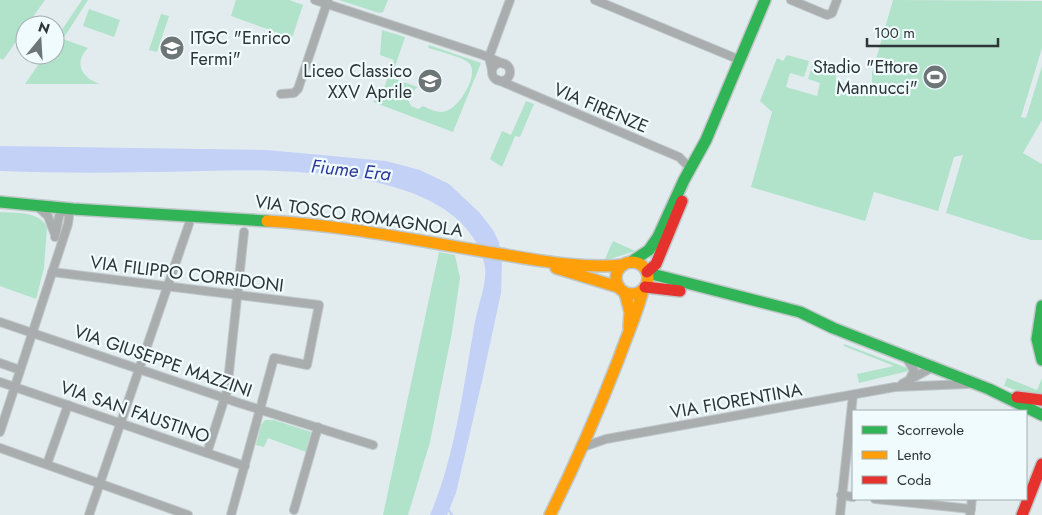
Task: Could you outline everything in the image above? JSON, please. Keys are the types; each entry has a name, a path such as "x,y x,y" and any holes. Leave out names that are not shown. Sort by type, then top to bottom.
{"main road":[{"path":"627,336 630,312 617,273 649,250 655,242 690,168 706,140 766,2"},
{"path":"550,515 583,447 627,336 637,316 647,273 654,267 668,238 700,161 706,140"},
{"name":"VIA TOSCO ROMAGNOLA","path":"0,202 91,210 308,223 530,259 604,267 627,264"},
{"path":"530,259 634,294 644,289 666,288 732,301 815,325 830,327"},
{"path":"627,264 641,265 647,273 680,283 771,303 800,312 830,327 975,384 1042,415"},
{"path":"1042,306 1040,336 1037,343 1042,360"},
{"path":"989,390 1022,398 1042,400"},
{"path":"1022,515 1042,464"}],"street":[{"path":"316,0 327,2 489,57 508,67 509,75 503,80 498,80 494,77 489,57 510,0"},
{"path":"595,0 740,60"},
{"path":"790,0 830,15 837,0"},
{"path":"281,94 294,93 298,89 327,2"},
{"path":"492,70 496,65 504,64"},
{"name":"VIA FIRENZE","path":"498,80 679,157 690,168"},
{"path":"34,206 48,216 55,237"},
{"path":"0,432 70,216 64,208 59,216 55,237 55,259"},
{"path":"65,232 76,216 91,210"},
{"path":"89,515 189,224"},
{"path":"207,453 225,398 244,232"},
{"name":"VIA FILIPPO CORRIDONI","path":"52,272 319,306 307,365 274,358 260,410"},
{"name":"VIA GIUSEPPE MAZZINI","path":"0,322 260,410 373,445"},
{"path":"904,356 914,368 908,382"},
{"path":"0,363 20,370"},
{"path":"922,385 936,370"},
{"name":"VIA FIORENTINA","path":"895,387 936,370"},
{"name":"VIA SAN FAUSTINO","path":"0,382 245,466"},
{"name":"VIA FIORENTINA","path":"583,447 606,439 895,387 975,384"},
{"path":"852,410 853,395"},
{"path":"47,464 68,405"},
{"path":"231,515 260,410"},
{"path":"840,515 852,412"},
{"path":"294,510 318,427"},
{"path":"0,448 188,515"},
{"path":"841,495 852,496"},
{"path":"882,500 970,512"}],"green space":[{"path":"0,0 45,0 34,15 15,15 15,43 3,60 0,58"},
{"path":"82,0 88,0 65,36 65,25"},
{"path":"236,0 289,0 303,5 292,38 231,16"},
{"path":"339,0 388,0 383,12 379,13"},
{"path":"893,0 1042,1 1042,48 1021,117 1026,118 1042,66 1042,120 1023,153 1042,164 1042,240 1031,240 946,213 963,155 954,157 938,211 874,192 865,221 751,187 772,112 760,101 777,58 783,61 787,55 809,61 804,77 790,73 786,87 817,96 820,83 808,79 813,63 836,70 836,81 856,85 855,88 872,92 872,73"},
{"path":"89,9 120,20 114,37 83,26"},
{"path":"161,14 169,16 157,52 149,50"},
{"path":"382,30 405,37 391,78 418,87 406,96 411,106 418,109 423,106 440,112 451,109 462,97 472,75 472,68 469,63 450,54 428,48 429,45 481,63 453,132 373,102 382,94 394,60 380,55"},
{"path":"65,40 88,48 83,54 80,64 88,78 100,84 25,84 38,65 65,65"},
{"path":"526,101 534,104 520,137 515,136 502,167 490,159 502,131 511,135"},
{"path":"0,212 33,215 39,218 47,227 44,268 36,299 0,286"},
{"path":"613,241 635,251 604,261"},
{"path":"439,252 455,255 460,278 452,332 430,442 408,515 383,515"},
{"path":"844,344 907,368 908,371 859,383 857,374 894,366 844,346"},
{"path":"1007,378 1037,390 1042,378 1042,394 1025,393 1004,386"},
{"path":"265,420 274,420 311,432 306,452 268,438 264,447 256,445 261,425"}],"water":[{"name":"Fiume Era","path":"0,146 267,150 386,161 420,170 449,184 479,212 493,230 499,242 502,264 501,293 482,381 456,493 447,515 430,515 439,492 452,444 475,322 484,288 485,274 484,261 476,242 451,214 416,195 374,182 327,174 231,170 95,173 0,171"}],"waterway":[{"path":"448,509 452,515"}],"traffic: fast":[{"path":"631,262 649,250 658,237 684,180 706,140 765,0"},
{"path":"0,202 73,209 267,221"},
{"path":"648,273 800,312 833,328 989,389 1042,415"},
{"path":"1042,306 1037,339 1042,360"}],"traffic: slow":[{"path":"267,221 352,230 558,263 591,266 623,265"},
{"path":"632,262 638,263 643,267 647,272 648,278 647,284 643,289 638,293 632,294 626,293 621,289 617,284 616,278 617,272 621,267 626,263 632,262"},
{"path":"556,268 618,287"},
{"path":"550,515 578,457 603,398 635,316 643,290"},
{"path":"625,293 630,312 629,327"}],"traffic: jam":[{"path":"647,272 656,264 682,201"},
{"path":"645,287 680,291"},
{"path":"1017,397 1042,400"},
{"path":"1022,515 1042,464"}],"place":[{"name":"ITGC \"Enrico Fermi\"","path":"172,48"},
{"name":"Stadio \"Ettore Mannucci\"","path":"935,77"},
{"name":"Liceo Classico XXV Aprile","path":"430,81"}]}
